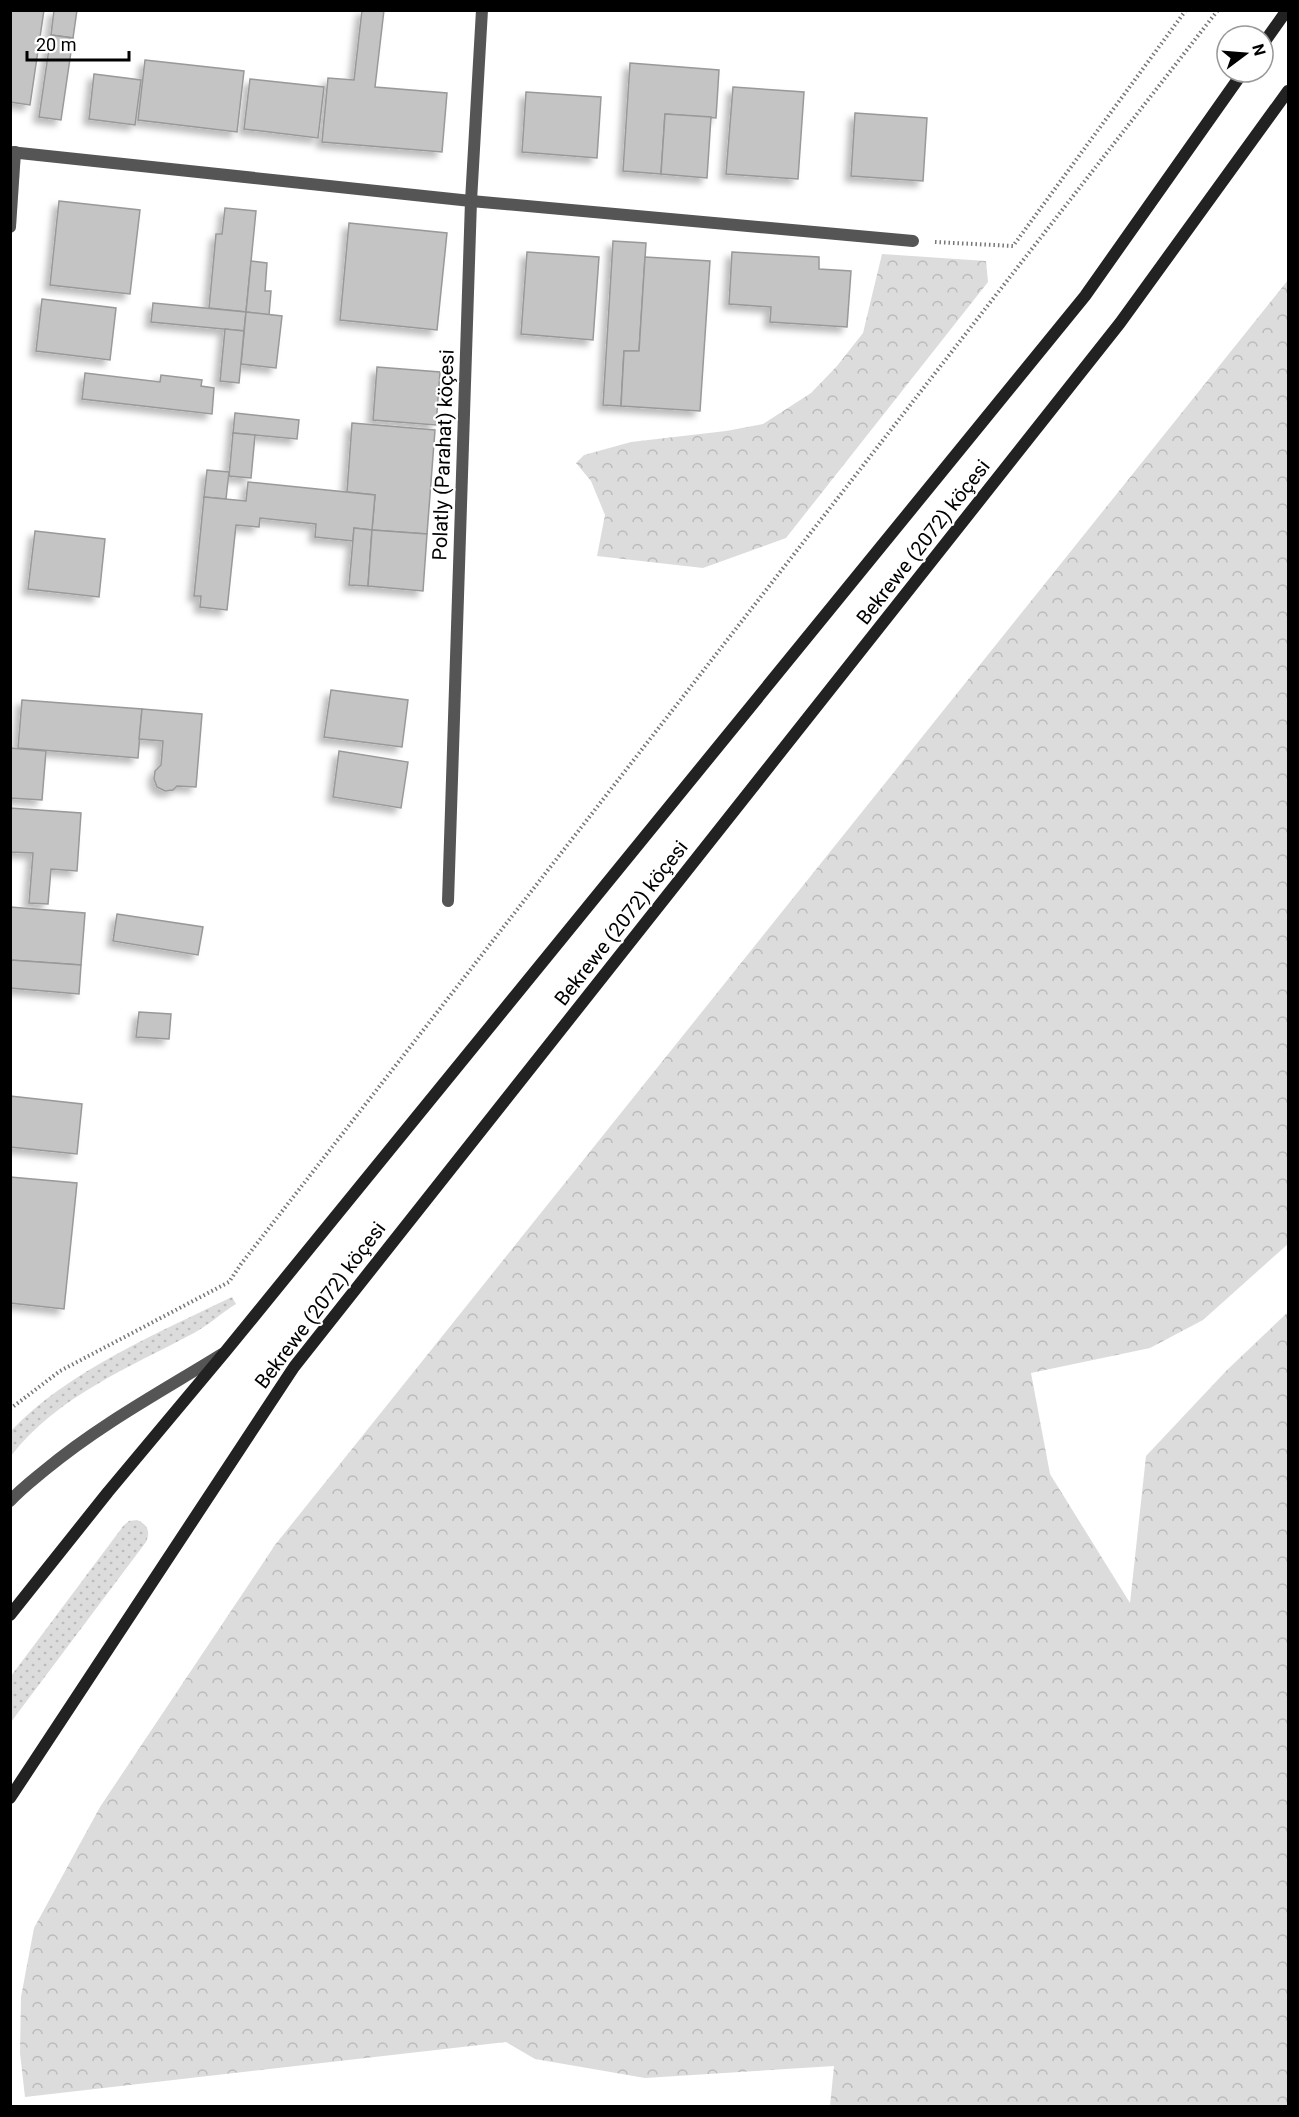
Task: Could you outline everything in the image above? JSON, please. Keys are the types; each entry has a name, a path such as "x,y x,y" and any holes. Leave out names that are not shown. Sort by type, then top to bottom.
{"main road":[{"path":"1275,27 1287,10"},
{"name":"Bekrewe (2072) köçesi","path":"10,1615 1085,296 1235,84"},
{"name":"Bekrewe (2072) köçesi","path":"10,1798 294,1367 1120,323 1288,91"}],"street":[{"name":"Polatly (Parahat) köçesi","path":"448,901 471,201 482,10"},
{"path":"10,226 13,152 471,201 913,241"},
{"path":"10,1501 63,1455 99,1430 225,1352"}],"path":[{"path":"913,241 1013,246 1186,10"},
{"path":"10,1409 60,1371 229,1282 1218,10"}],"green space":[{"path":"882,254 986,261 988,282 786,538 703,568 597,556 605,515 591,481 576,463 584,455 631,442 726,431 763,424 811,393 837,366 863,333"},
{"path":"1288,280 1288,1244 1203,1320 1150,1348 1031,1373 1050,1474 1130,1603 1146,1456 1227,1370 1288,1312 1288,2106 830,2106 834,2066 645,2078 535,2059 506,2042 25,2097 20,2053 21,1997 34,1928 100,1807 275,1545"},
{"path":"232,1297 236,1304 199,1330 120,1371 72,1400 29,1435 11,1456 11,1431 59,1390 87,1371 145,1339"},
{"path":"137,1520 147,1528 146,1542 11,1722 11,1676 124,1525 129,1521"}],"building":[{"path":"10,10 44,10 30,105 10,102"},
{"path":"54,10 77,10 73,38 51,35"},
{"path":"362,10 384,10 375,87 447,93 442,152 322,142 328,78 354,80"},
{"path":"51,35 73,38 61,120 39,117"},
{"path":"145,60 244,71 237,132 138,120"},
{"path":"630,63 719,70 716,118 665,114 661,174 623,171"},
{"path":"94,74 141,80 135,125 89,119"},
{"path":"250,79 324,87 318,138 244,129"},
{"path":"733,87 804,92 798,179 726,174"},
{"path":"526,92 601,97 597,158 522,152"},
{"path":"855,113 927,118 923,181 851,176"},
{"path":"665,114 711,117 707,178 661,174"},
{"path":"59,201 140,210 130,294 50,285"},
{"path":"225,208 256,211 246,312 209,308 216,234 222,234"},
{"path":"349,223 447,233 437,330 340,320"},
{"path":"613,241 646,243 639,351 624,351 621,406 603,405"},
{"path":"527,252 599,257 593,340 521,334"},
{"path":"732,252 819,257 819,269 851,271 847,327 770,322 771,307 729,304"},
{"path":"645,257 710,261 700,411 621,406 624,351 639,351"},
{"path":"251,261 267,263 265,291 271,291 269,315 246,312"},
{"path":"42,299 116,308 110,360 36,351"},
{"path":"153,303 246,312 244,331 151,322"},
{"path":"246,312 282,316 276,368 241,364"},
{"path":"225,329 244,331 239,383 220,381"},
{"path":"377,367 440,372 436,425 373,420"},
{"path":"85,373 160,382 161,375 202,380 201,386 214,388 212,414 82,399"},
{"path":"235,413 299,420 297,439 233,433"},
{"path":"352,423 435,430 427,534 372,530 375,495 347,492"},
{"path":"233,433 255,435 251,478 229,476"},
{"path":"207,470 229,472 226,499 204,497"},
{"path":"248,482 375,495 372,530 354,528 353,541 315,537 316,524 260,518 259,527 236,525 227,610 200,607 201,596 194,596 204,497 246,501"},
{"path":"354,528 372,530 368,586 349,585"},
{"path":"372,530 427,534 423,591 368,586"},
{"path":"35,531 105,539 99,597 28,589"},
{"path":"331,690 408,700 402,747 324,737"},
{"path":"22,700 142,709 138,758 18,748"},
{"path":"142,709 202,714 196,787 177,786 173,790 165,791 157,787 154,779 155,771 161,765 163,741 139,739"},
{"path":"10,748 46,751 42,800 10,798"},
{"path":"339,751 408,762 401,808 333,797"},
{"path":"10,808 81,813 77,871 51,869 48,904 29,903 33,853 10,852"},
{"path":"10,907 85,913 81,965 10,960"},
{"path":"117,914 203,927 198,955 113,941"},
{"path":"10,960 81,965 79,994 10,988"},
{"path":"139,1012 171,1014 169,1039 136,1037"},
{"path":"10,1096 82,1104 77,1154 10,1147"},
{"path":"10,1177 77,1183 64,1309 10,1303"}]}
